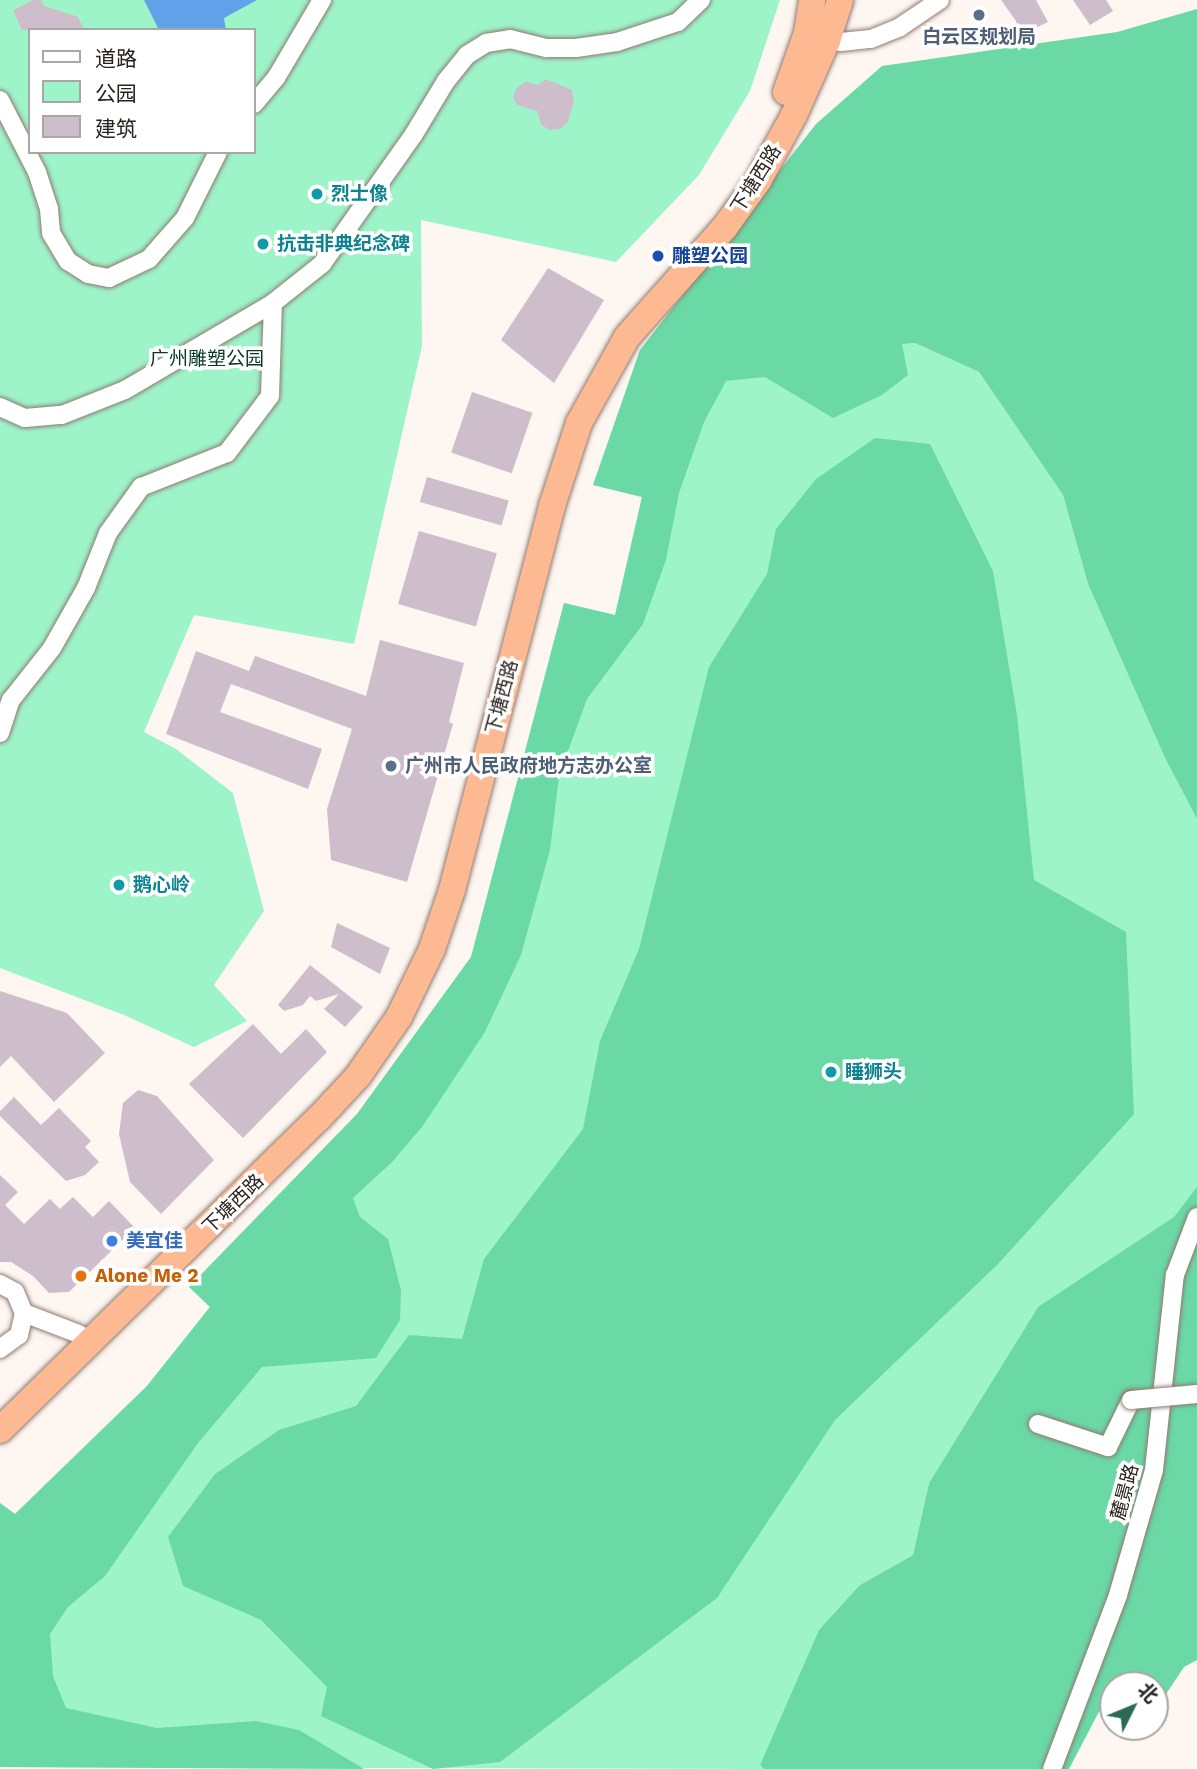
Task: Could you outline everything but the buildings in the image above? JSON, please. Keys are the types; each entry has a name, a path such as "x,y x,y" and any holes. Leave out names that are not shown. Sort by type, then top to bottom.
{"highway":[{"name":"下塘西路","path":"0,1430 319,1118 358,1076 399,1017 432,949 452,890 552,506 583,415 627,337 712,243 748,196 788,127 817,37 812,0"},
{"name":"下塘西路","path":"0,1410 307,1110 350,1061 388,1004 426,917 543,478 569,404 615,327 701,232 746,169 773,121 794,72 840,0"}],"street":[{"path":"256,102 276,78 322,0"},
{"path":"0,407 26,418 62,415 125,390 272,303 322,264 467,55 486,43 510,39 547,48 617,42 678,22 701,0"},
{"path":"817,37 855,41 886,33 940,0"},
{"path":"0,100 37,172 48,209 51,233 68,261 89,274 109,278 149,259 186,218 217,154"},
{"path":"0,733 11,700 52,648 86,589 108,533 141,487 227,453 270,396 272,303"},
{"name":"麓景路","path":"1052,1769 1118,1594 1154,1470 1175,1275 1197,1217"},
{"path":"0,1284 15,1292 24,1313 19,1335 0,1349"},
{"path":"24,1313 79,1334"},
{"path":"1038,1424 1108,1447 1131,1400 1197,1394"}],"green space":[{"name":"广州雕塑公园","path":"0,0 780,0 750,91 699,175 616,262 421,220 422,346 354,644 194,615 144,732 176,749 233,793 264,911 214,985 247,1021 194,1047 124,1015 0,968"},
{"path":"1197,9 1197,819 1165,758 1088,584 1063,495 979,372 915,343 902,344 908,375 882,395 833,418 765,377 726,381 704,422 679,493 666,560 643,624 587,699 559,776 550,850 521,955 485,1032 422,1127 392,1162 353,1198 360,1217 388,1239 401,1290 400,1320 376,1358 262,1367 198,1443 105,1576 68,1607 50,1634 53,1676 66,1708 157,1728 256,1721 299,1730 364,1769 0,1767 0,1503 15,1514 147,1386 210,1307 189,1287 357,1114 471,957 564,603 615,615 642,497 593,485 640,350 816,124 882,66 1117,32"},
{"path":"915,343 979,372 1063,495 1088,584 1165,758 1197,819 1197,1298 1038,1307 929,1483 913,1555 860,1585 760,1765 764,1769 0,1767 0,1503 15,1514 147,1386 210,1307 189,1287 357,1114 471,957 564,603 615,615 642,497 593,485 640,350"},
{"path":"875,438 930,444 993,571 1017,715 1034,880 1126,932 1134,1114 998,1264 835,1420 717,1598 500,1762 433,1769 321,1716 327,1687 261,1620 183,1586 168,1537 215,1474 279,1430 356,1406 409,1335 462,1339 484,1259 583,1129 600,1041 639,949 709,667 767,574 776,529 816,479"},
{"path":"1197,1187 1197,1660 1184,1667 1169,1690 1169,1671 1099,1671 1099,1712 1069,1769 764,1769 760,1765 819,1630 860,1585 913,1555 929,1483 1038,1307 1174,1217"}],"water":[{"path":"144,0 257,0 224,18 226,28 158,28"}],"place":[{"name":"白云区规划局","path":"979,15"},
{"name":"烈士像","path":"317,194"},
{"name":"抗击非典纪念碑","path":"263,244"},
{"name":"雕塑公园","path":"658,256"},
{"name":"广州市人民政府地方志办公室","path":"391,766"},
{"name":"鹅心岭","path":"119,885"},
{"name":"睡狮头","path":"831,1072"},
{"name":"美宜佳","path":"112,1241"},
{"name":"Alone Me 2","path":"81,1276"}]}
